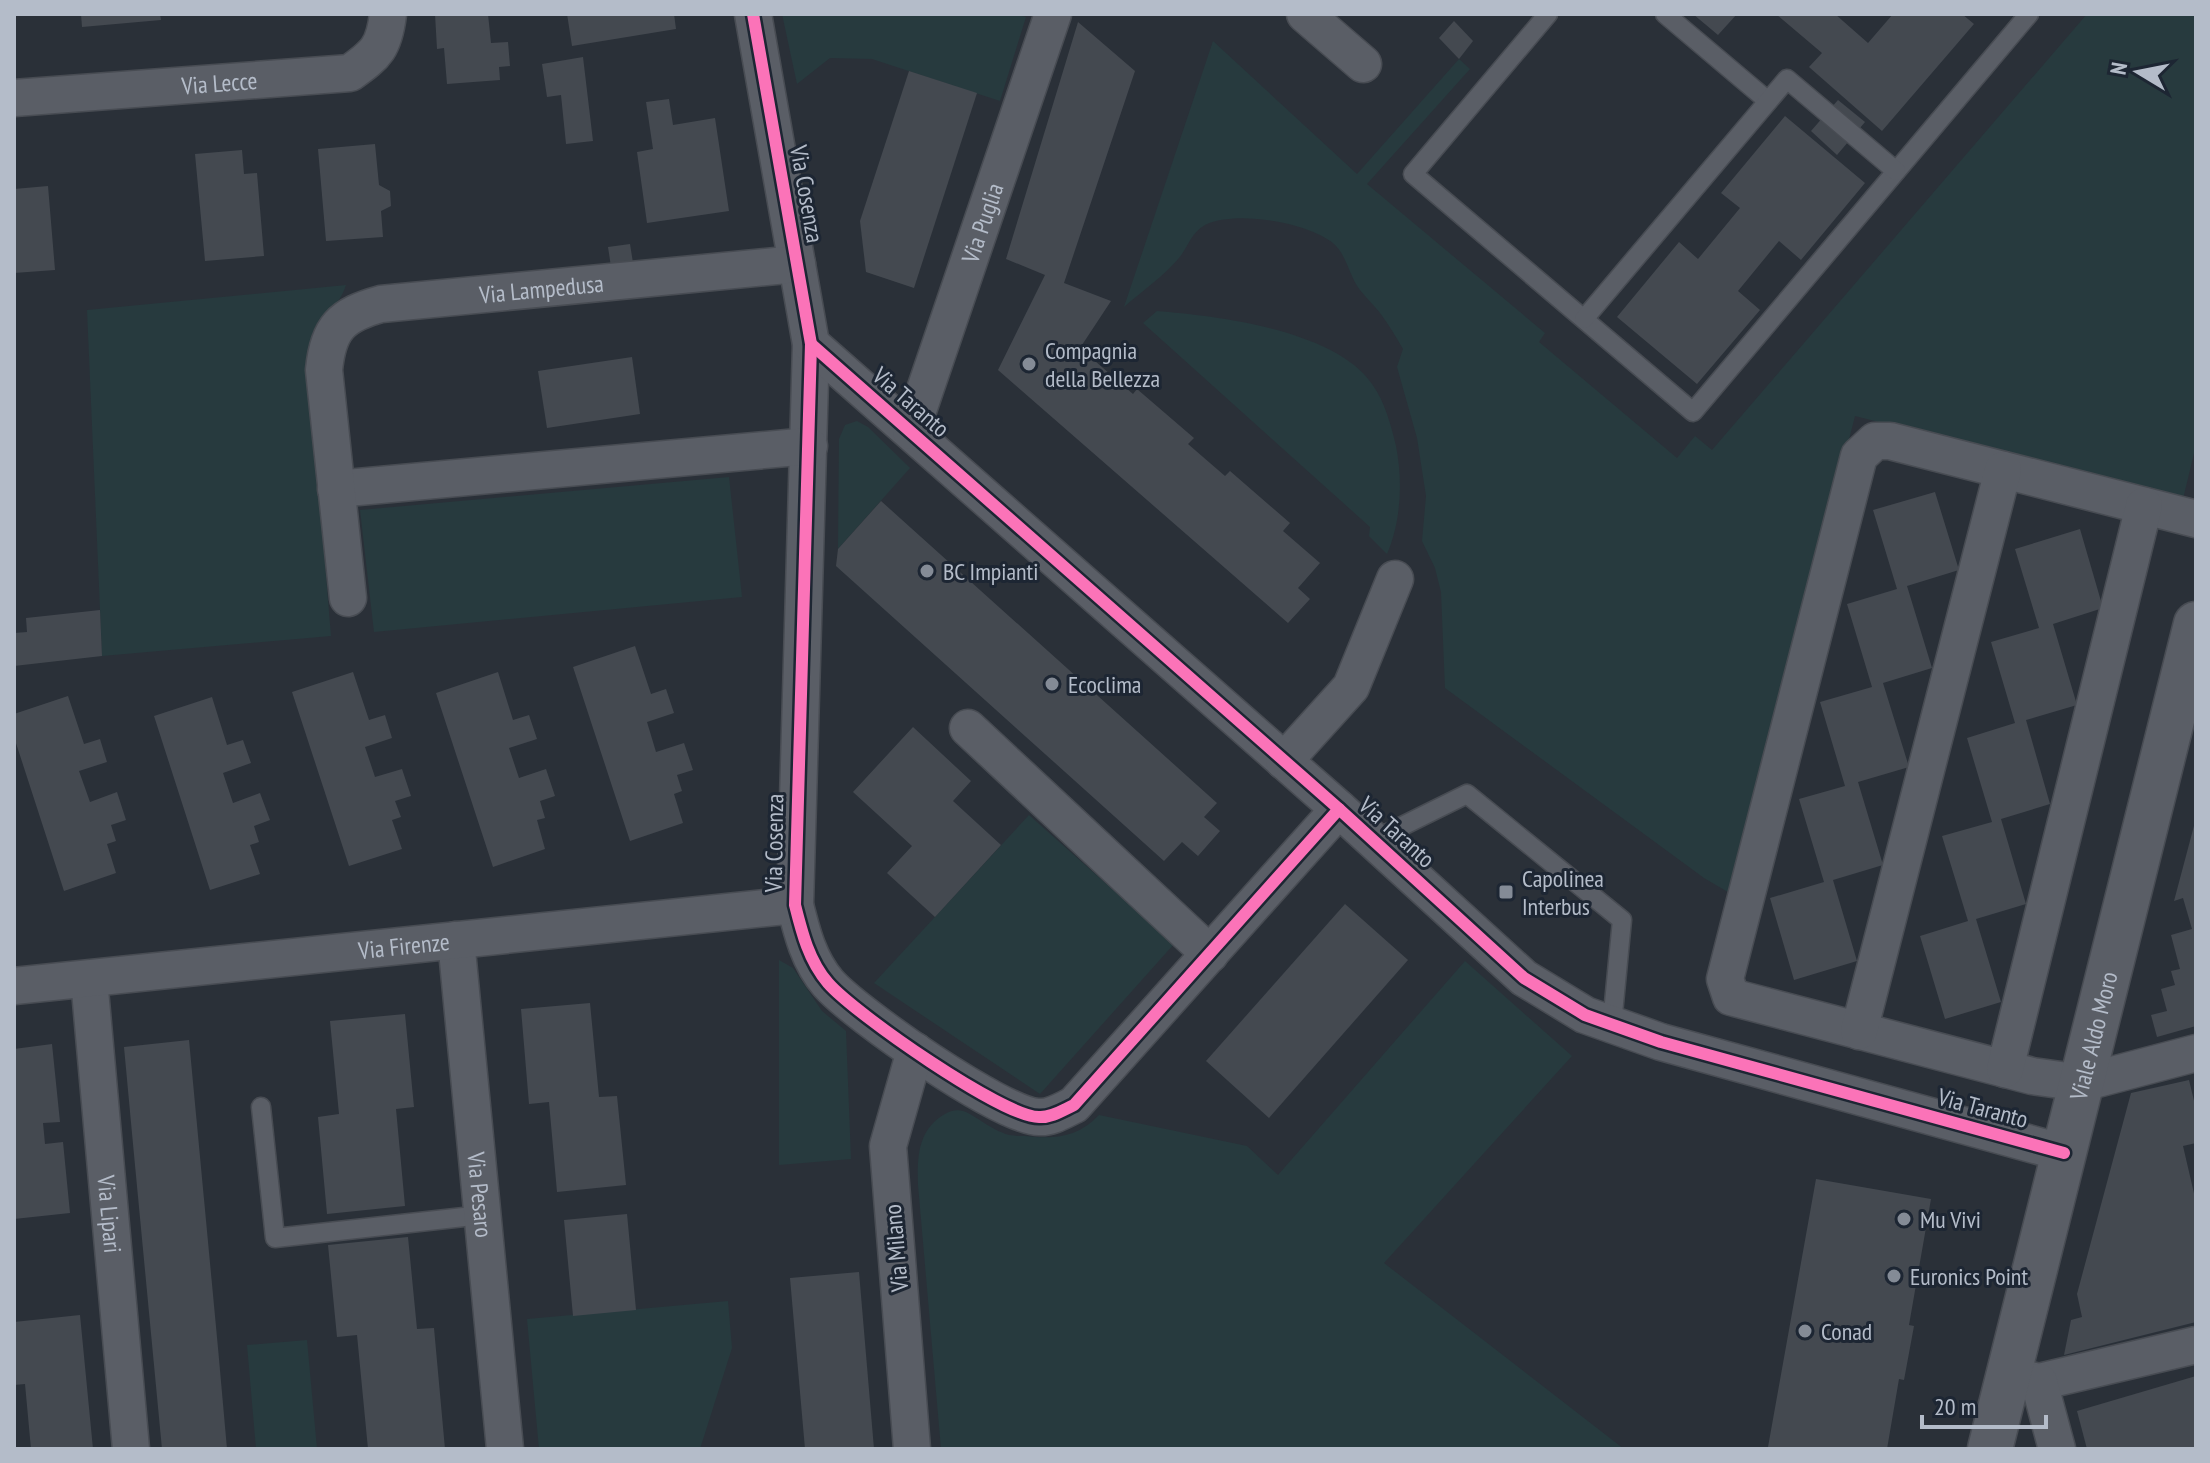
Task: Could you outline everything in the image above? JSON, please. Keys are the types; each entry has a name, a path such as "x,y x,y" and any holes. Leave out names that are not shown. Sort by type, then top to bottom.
{"street":[{"name":"Via Lecce","path":"14,98 350,73 374,56 385,38 388,14"},
{"name":"Via Cosenza","path":"753,14 811,344 795,905 807,950 827,983 915,1051 1011,1111 1040,1117 1059,1113 1074,1105 1339,809"},
{"name":"Via Puglia","path":"911,431 1053,14"},
{"path":"1305,14 1363,64"},
{"name":"Via Lampedusa","path":"348,598 324,370 326,349 332,333 344,320 358,310 381,304 797,264"},
{"name":"Via Taranto","path":"811,344 1374,840 1524,978 1585,1015 1661,1042 2064,1153"},
{"path":"2196,519 1890,441 1875,441 1859,456 1725,979 1731,997 2005,1069 2082,1083 2196,1053"},
{"path":"336,489 809,446"},
{"path":"1859,1031 2003,470"},
{"path":"2005,1069 2144,506"},
{"path":"1284,761 1351,687 1395,579"},
{"name":"Viale Aldo Moro","path":"1990,1449 2024,1379 2064,1153 2189,680 2196,624"},
{"path":"968,728 1210,954"},
{"name":"Via Firenze","path":"14,986 795,905"},
{"name":"Via Pesaro","path":"456,940 505,1449"},
{"name":"Via Lipari","path":"89,979 131,1449"},
{"name":"Via Milano","path":"912,1449 888,1146 915,1051"},
{"path":"2057,1449 2024,1379 2196,1345"}],"lane":[{"path":"1548,14 1413,174 1693,412 2023,16"},
{"path":"1665,14 1768,101"},
{"path":"1584,319 1787,79 1896,171"},
{"path":"1374,840 1467,794 1622,920 1612,1024"},
{"path":"261,1107 275,1238 482,1215"}],"green space":[{"path":"782,14 1015,14 1026,17 1000,101 872,59 830,58 797,84"},
{"path":"2087,14 2196,14 2196,445 2183,499 1855,416 1733,895 1704,878 1445,688 1441,592 1435,568 1422,541 1426,496 1417,438 1397,367 1403,349 1356,284 1342,253 1333,243 1306,229 1270,220 1218,221 1200,228 1173,265 1124,307 1213,41 1357,174 1459,59 1470,69 1367,184 1545,333 1539,342 1677,458 1695,436 1712,450"},
{"path":"346,285 339,299 316,326 308,357 331,636 102,656 87,310"},
{"path":"1157,311 1274,329 1304,338 1355,366 1381,398 1396,446 1400,473 1399,501 1387,554 1369,536 1370,527 1143,323"},
{"path":"857,421 868,427 910,468 838,549 839,439 845,425"},
{"path":"729,477 742,597 374,632 360,510"},
{"path":"1029,815 1174,944 1040,1094 874,983"},
{"path":"779,960 793,968 822,1011 846,1031 851,1159 779,1165"},
{"path":"1465,961 1572,1056 1384,1263 1624,1449 941,1449 918,1185 921,1145 929,1127 936,1120 949,1112 961,1110 1007,1134 1046,1137 1074,1133 1099,1115 1247,1146 1278,1175"},
{"path":"728,1301 732,1348 700,1449 539,1449 527,1319"},
{"path":"307,1340 317,1449 256,1449 247,1345"}],"building":[{"path":"81,14 160,14 161,20 82,27"},
{"path":"435,14 488,14 491,43 508,42 510,66 499,67 500,80 447,84 444,48 437,49"},
{"path":"567,14 674,14 676,29 572,46"},
{"path":"1693,14 1737,14 1718,35"},
{"path":"1776,14 1835,14 1868,43 1893,14 1962,14 1974,24 1882,131 1809,67 1822,53"},
{"path":"1454,21 1473,41 1459,59 1439,38"},
{"path":"1078,22 1135,71 1064,283 1111,301 1080,348 1133,394 1137,389 1194,438 1188,444 1225,476 1230,471 1290,523 1283,531 1320,563 1298,588 1310,599 1288,623 998,370 1045,275 1006,259"},
{"path":"583,57 593,141 566,144 561,95 547,97 542,64"},
{"path":"909,71 977,93 914,288 866,272 860,221"},
{"path":"669,99 673,125 715,118 729,211 647,223 637,152 653,149 646,102"},
{"path":"1838,100 1865,122 1837,155 1811,131"},
{"path":"1785,116 1865,183 1801,260 1779,241 1738,291 1760,310 1697,384 1617,317 1679,242 1698,259 1740,208 1721,193"},
{"path":"375,144 379,185 390,191 391,206 381,211 383,237 326,241 318,149"},
{"path":"242,150 244,174 257,173 264,256 205,261 195,154"},
{"path":"48,186 55,270 14,273 14,189"},
{"path":"630,244 634,269 612,273 608,247"},
{"path":"632,357 640,414 547,428 538,371"},
{"path":"1935,492 1959,570 1907,586 1932,668 1883,683 1909,767 1858,782 1883,865 1833,880 1857,961 1794,980 1770,898 1824,882 1799,799 1845,786 1820,702 1872,687 1847,604 1897,589 1873,510"},
{"path":"881,501 1217,803 1204,817 1220,831 1198,856 1182,842 1164,861 836,566 838,549"},
{"path":"2080,529 2103,608 2053,624 2077,705 2026,720 2050,804 2001,819 2026,904 1976,919 2001,1002 1945,1019 1920,936 1968,921 1942,836 1992,822 1967,738 2015,723 1991,642 2039,628 2015,549"},
{"path":"100,610 102,656 14,666 14,633 27,632 26,618"},
{"path":"635,646 651,694 666,689 674,713 647,722 656,752 684,743 693,770 677,775 682,791 674,794 683,823 630,841 573,667"},
{"path":"353,672 369,720 385,715 392,738 365,747 375,777 402,769 411,796 395,801 401,817 392,820 402,849 349,866 292,692"},
{"path":"498,672 513,720 529,715 537,739 509,748 519,778 546,769 555,796 540,801 545,818 537,820 545,849 493,867 436,693"},
{"path":"68,696 84,744 100,739 107,762 79,771 90,802 117,792 126,820 111,825 116,841 107,844 116,873 64,891 14,737 14,714"},
{"path":"212,697 227,745 243,740 251,763 223,773 233,803 260,793 270,820 254,826 259,842 250,845 260,874 210,890 154,716"},
{"path":"913,727 971,781 953,801 1001,845 935,917 887,873 912,846 853,792"},
{"path":"2195,822 2196,1026 2157,1037 2151,1015 2167,1011 2161,989 2175,985 2171,971 2180,969 2171,935 2192,929 2183,898 2174,901"},
{"path":"1345,904 1408,960 1269,1118 1206,1061"},
{"path":"590,1003 599,1097 617,1096 626,1185 557,1192 549,1102 529,1104 521,1009"},
{"path":"405,1014 414,1107 396,1109 405,1206 327,1214 318,1117 339,1114 330,1021"},
{"path":"189,1040 227,1449 162,1449 133,1144 124,1047"},
{"path":"52,1044 60,1122 43,1123 45,1144 63,1142 70,1213 14,1219 14,1049"},
{"path":"2189,1080 2196,1109 2196,1143 2183,1146 2196,1202 2196,1322 2064,1355 2071,1320 2082,1317 2077,1294 2131,1093"},
{"path":"1816,1179 1931,1199 1909,1325 1914,1326 1904,1380 1899,1379 1887,1449 1768,1447"},
{"path":"627,1214 636,1310 573,1316 564,1220"},
{"path":"408,1237 417,1329 434,1328 445,1449 368,1449 357,1335 337,1337 328,1245"},
{"path":"859,1272 874,1449 805,1449 790,1278"},
{"path":"80,1315 93,1449 31,1449 25,1384 14,1385 14,1322"},
{"path":"2196,1376 2196,1449 2087,1449 2077,1411"}],"cycle path":[{"path":"753,14 811,344 795,905 807,946 821,974 843,998 867,1017 964,1083 1021,1113 1039,1117 1052,1115 1074,1105 1339,809"},
{"path":"811,344 1339,809 1524,978 1585,1015 1661,1042 2064,1153"}],"place":[{"name":"Compagnia della Bellezza","path":"1029,364"},
{"name":"BC Impianti","path":"927,571"},
{"name":"Ecoclima","path":"1052,684"},
{"name":"Capolinea Interbus","path":"1506,892"},
{"name":"Mu Vivi","path":"1904,1219"},
{"name":"Euronics Point","path":"1894,1276"},
{"name":"Conad","path":"1805,1331"}]}
